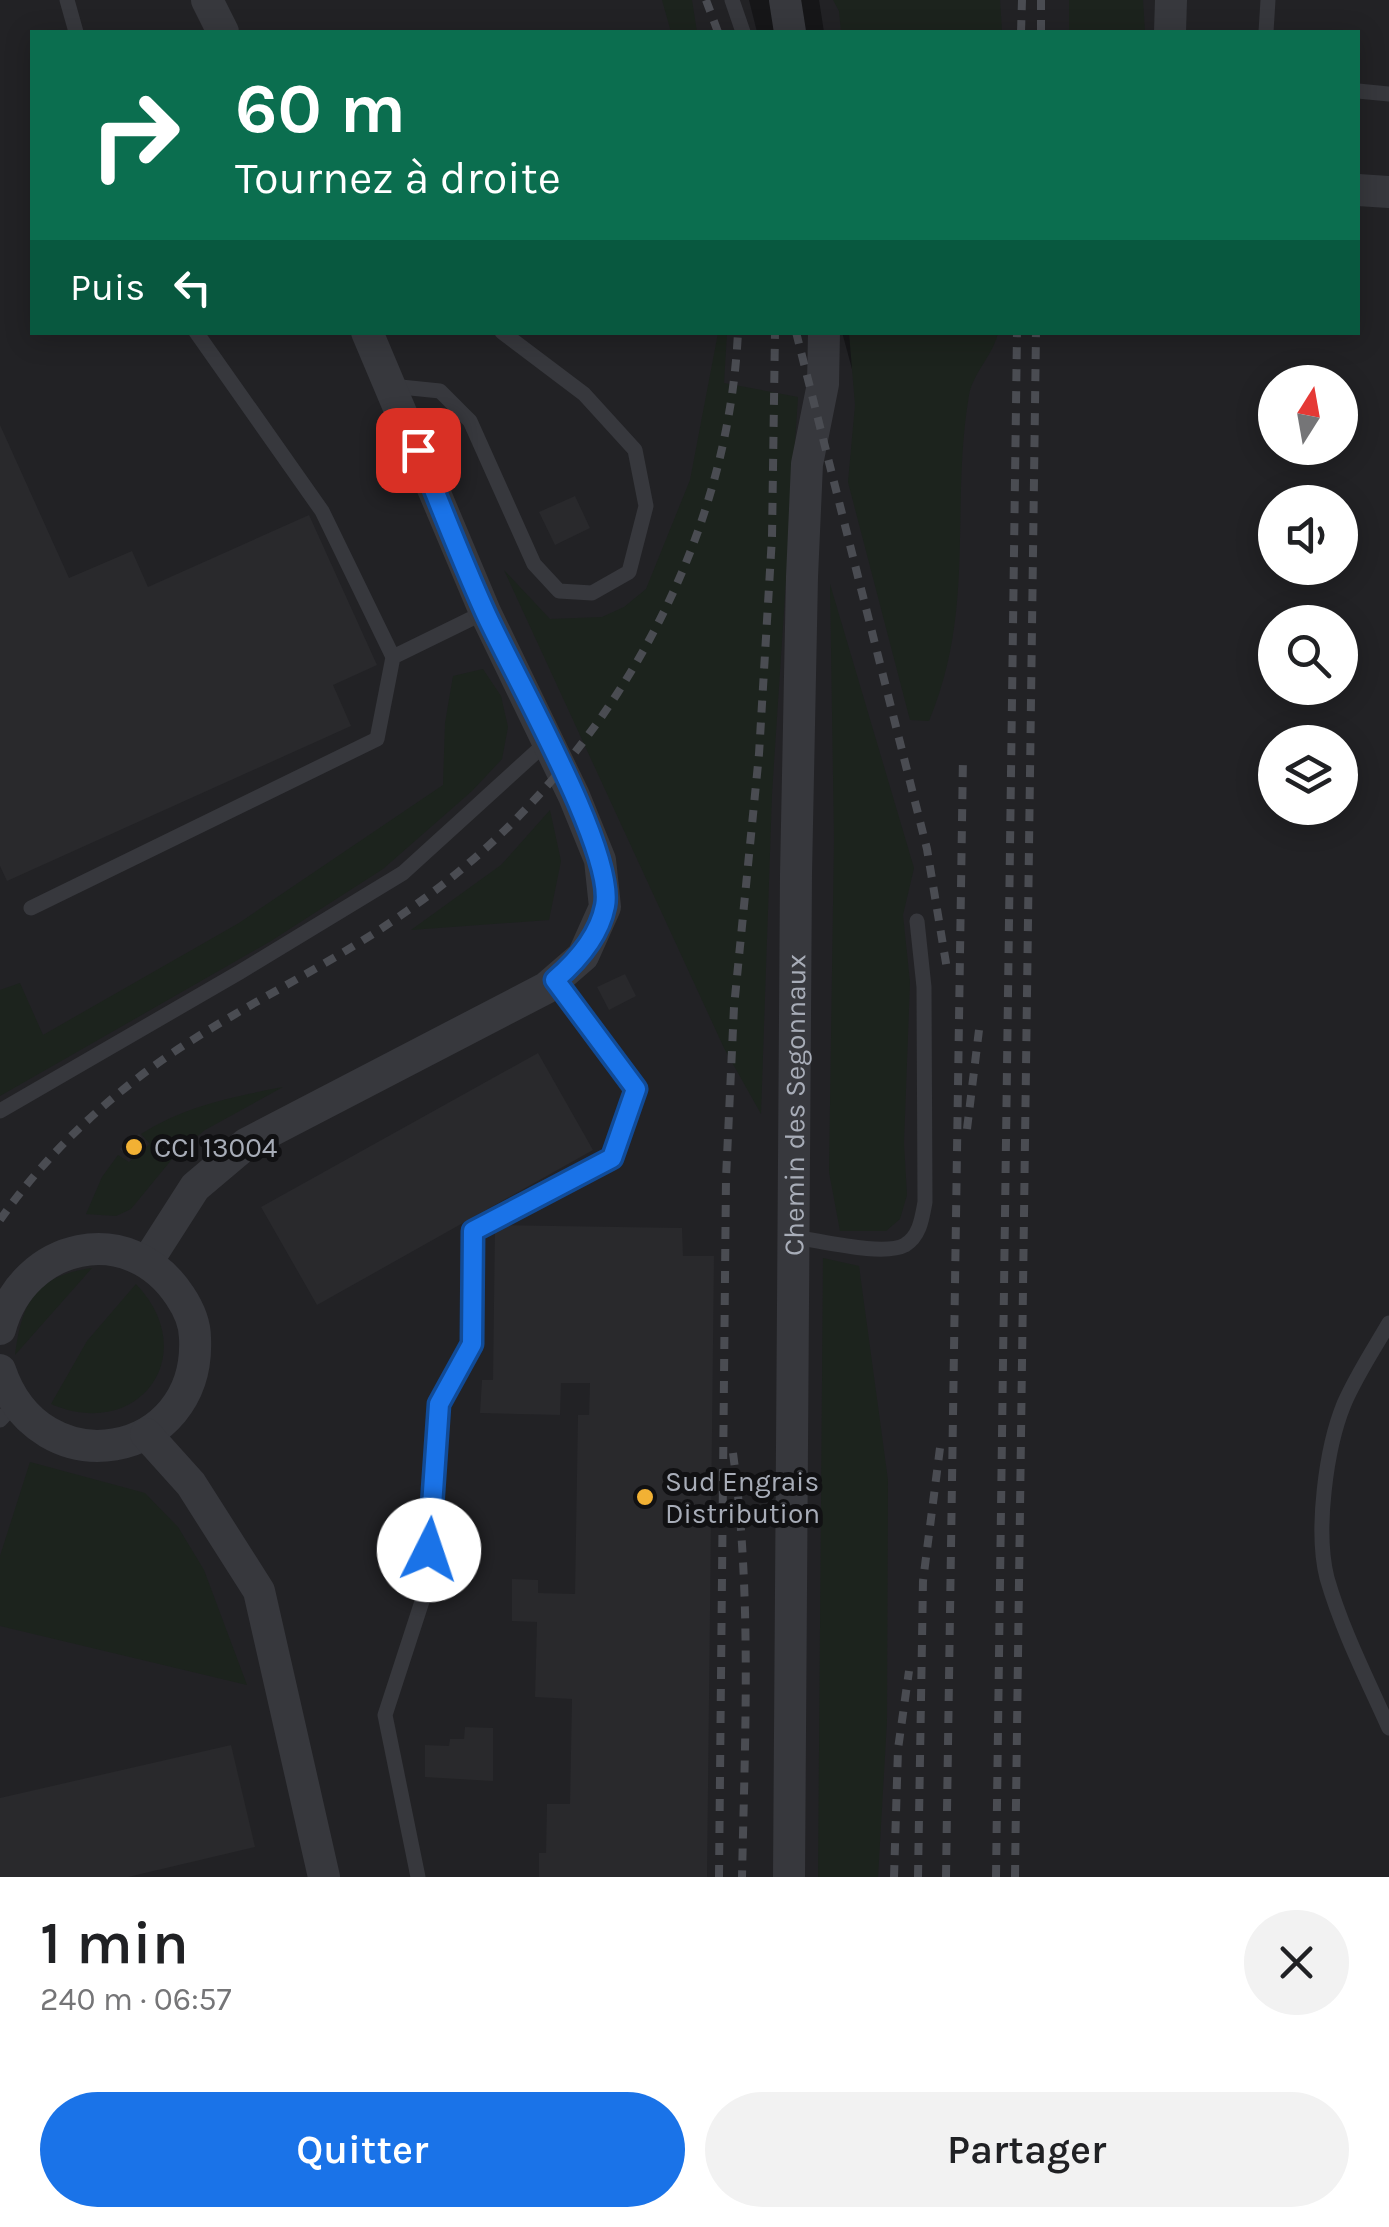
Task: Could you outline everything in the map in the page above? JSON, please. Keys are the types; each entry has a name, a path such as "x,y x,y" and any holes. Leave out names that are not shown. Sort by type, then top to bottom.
{"street":[{"path":"207,0 222,30"},
{"path":"786,0 790,30"},
{"path":"1170,30 1171,0"},
{"path":"1360,190 1389,192"},
{"path":"147,1262 195,1187 246,1144 546,988 583,956 605,907 600,860 485,612 367,335"},
{"name":"Chemin des Segonnaux","path":"789,1877 802,578 807,464 823,384 824,335"},
{"path":"0,1329 6,1306 26,1277 54,1257 85,1249 117,1250 147,1262 170,1280 186,1305 196,1334 195,1363 186,1392 169,1416 146,1434 118,1445 89,1447 60,1440 7,1412 0,1370"},
{"path":"146,1434 191,1484 259,1591 324,1877"}],"lane":[{"path":"67,0 75,30"},
{"path":"732,0 742,30"},
{"path":"1266,30 1268,0"},
{"path":"1360,92 1389,94"},
{"path":"31,908 377,739 394,657 322,511 198,335"},
{"path":"391,386 440,391 470,421 534,564 559,591 592,593 630,572 646,506 635,450 584,394 506,335"},
{"path":"394,657 485,612"},
{"path":"0,1111 402,873 548,741"},
{"path":"793,1237 886,1250 906,1244 921,1226 925,1202 924,986 917,920"},
{"path":"418,1877 385,1714 427,1586 439,1404 472,1344 473,1231 612,1158 636,1089 555,980"},
{"path":"1389,1322 1345,1402 1327,1455 1323,1513 1326,1574 1352,1646 1389,1728"}],"shaded area":[{"path":"0,0 749,0 756,30 30,30 30,335 843,335 852,369 852,335 1360,335 1360,30 1103,30 1111,0 1389,0 1389,1877 0,1877"},
{"path":"662,0 692,0 697,30 670,30"},
{"path":"819,0 1089,0 1087,30 824,30"},
{"path":"833,0 1000,0 1002,30 841,30 839,11"},
{"path":"1069,0 1143,0 1145,30 1069,30"},
{"path":"718,335 727,335 724,383 798,397 772,794 761,1114 724,1048 504,570 550,619 602,617 624,607 646,589 690,480"},
{"path":"849,335 997,335 969,395 952,639 929,721 910,720 848,482 855,405"},
{"path":"830,584 914,868 903,915 910,982 904,1143 907,1195 900,1219 886,1231 840,1231 829,1172 834,839"},
{"path":"483,669 501,696 508,727 502,759 472,791 383,869 271,941 0,1096 0,990 20,983 43,1035 239,923 443,785 445,723 453,676"},
{"path":"550,810 561,861 549,920 411,930 501,865"},
{"path":"283,1087 205,1130 177,1153 131,1209 116,1216 86,1214 102,1177 118,1155 129,1162 150,1144 141,1134 192,1109"},
{"path":"823,1258 859,1266 888,1480 887,1721 878,1877 818,1877"},
{"path":"92,1268 15,1355 22,1320 35,1295 57,1278"},
{"path":"136,1284 155,1311 163,1338 162,1363 152,1385 134,1401 111,1411 83,1413 51,1404 87,1341"},
{"path":"30,1462 145,1493 178,1527 204,1570 247,1685 0,1626 0,1556"}],"building":[{"path":"0,425 69,578 132,551 148,587 309,515 377,665 333,685 351,726 7,881 0,866"},
{"path":"575,496 590,528 555,545 539,512"},
{"path":"625,974 636,996 609,1010 597,987"},
{"path":"538,1053 593,1150 317,1305 261,1207"},
{"name":"CCI 13004","path":"139,1134 147,1144 129,1159 120,1149"},
{"name":"Sud Engrais Distribution","path":"495,1225 682,1228 683,1256 714,1256 707,1877 539,1877 539,1853 546,1853 547,1804 570,1804 572,1699 535,1697 537,1622 512,1621 512,1579 538,1580 538,1593 575,1594 578,1415 589,1415 590,1383 561,1383 560,1415 480,1413 482,1380 493,1380"},
{"path":"465,1727 493,1728 493,1781 425,1777 425,1745 449,1746 450,1739 464,1739"},
{"path":"231,1745 255,1847 128,1877 0,1877 0,1798"}],"railway":[{"path":"706,0 717,30"},
{"path":"1021,30 1022,0"},
{"path":"1041,0 1041,30"},
{"path":"0,1220 61,1146 134,1081 186,1044 407,911 474,858 536,798 591,731 638,659 678,582 708,501 728,418 738,335"},
{"path":"719,1877 726,1178 734,1007 759,754 772,537 775,335"},
{"path":"797,335 927,849 947,969"},
{"path":"996,1877 1017,335"},
{"path":"1015,1877 1036,335"},
{"path":"946,1877 963,756"},
{"path":"967,1129 979,1030"},
{"path":"918,1877 923,1581 940,1448"},
{"path":"733,1453 745,1612 742,1877"},
{"path":"894,1877 898,1749 909,1671"}],"place":[{"name":"CCI 13004","path":"134,1147"},
{"name":"Sud Engrais Distribution","path":"645,1497"}],"route":[{"path":"418,450 485,612 574,796 600,860 605,907 583,956 555,980 636,1089 612,1158 473,1231 472,1344 439,1404 429,1550"}]}
